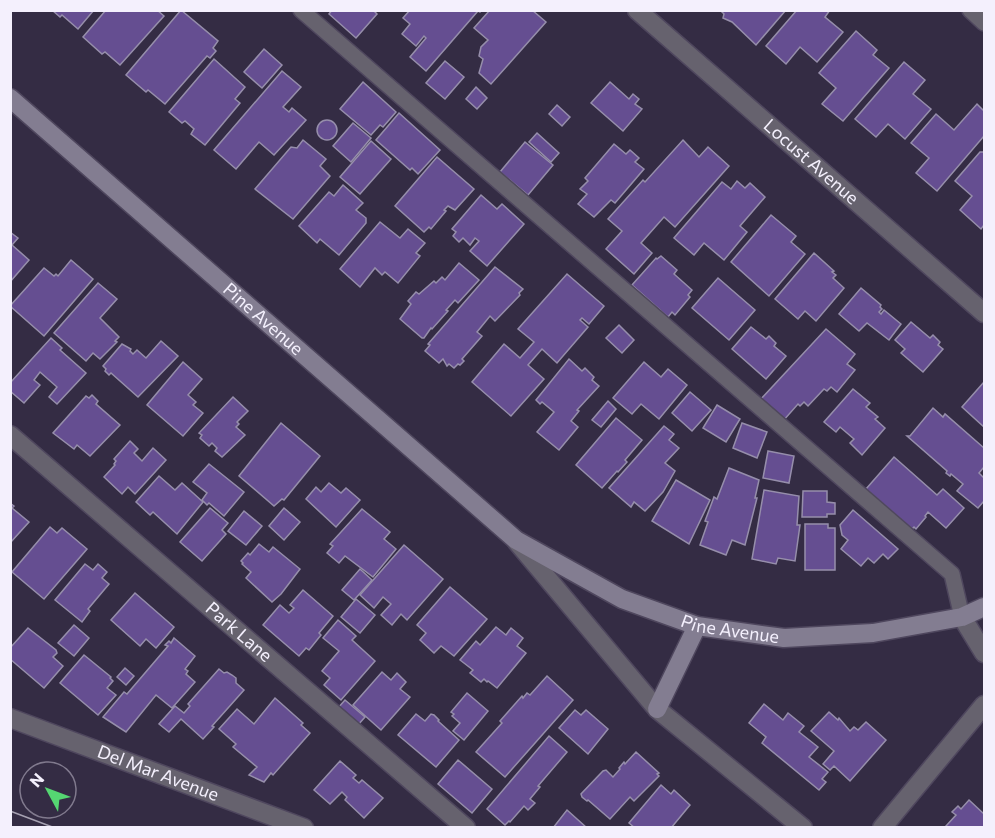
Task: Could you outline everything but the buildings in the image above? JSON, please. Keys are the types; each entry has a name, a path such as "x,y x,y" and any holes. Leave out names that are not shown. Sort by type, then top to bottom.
{"street":[{"name":"Locust Avenue","path":"637,10 984,313"},
{"name":"Pine Avenue","path":"10,98 516,540 657,709 803,828"},
{"name":"Park Lane","path":"10,435 466,828"},
{"name":"Pine Avenue","path":"516,540 622,599 697,626 784,639 873,633 962,617 984,607"},
{"path":"962,617 984,653"},
{"path":"657,709 697,626"},
{"path":"882,828 984,705"},
{"name":"Del Mar Avenue","path":"10,718 304,828"}],"lane":[{"path":"301,10 952,574 962,617"},
{"path":"970,10 984,23"}],"tram line":[{"path":"10,811 55,828"}]}
